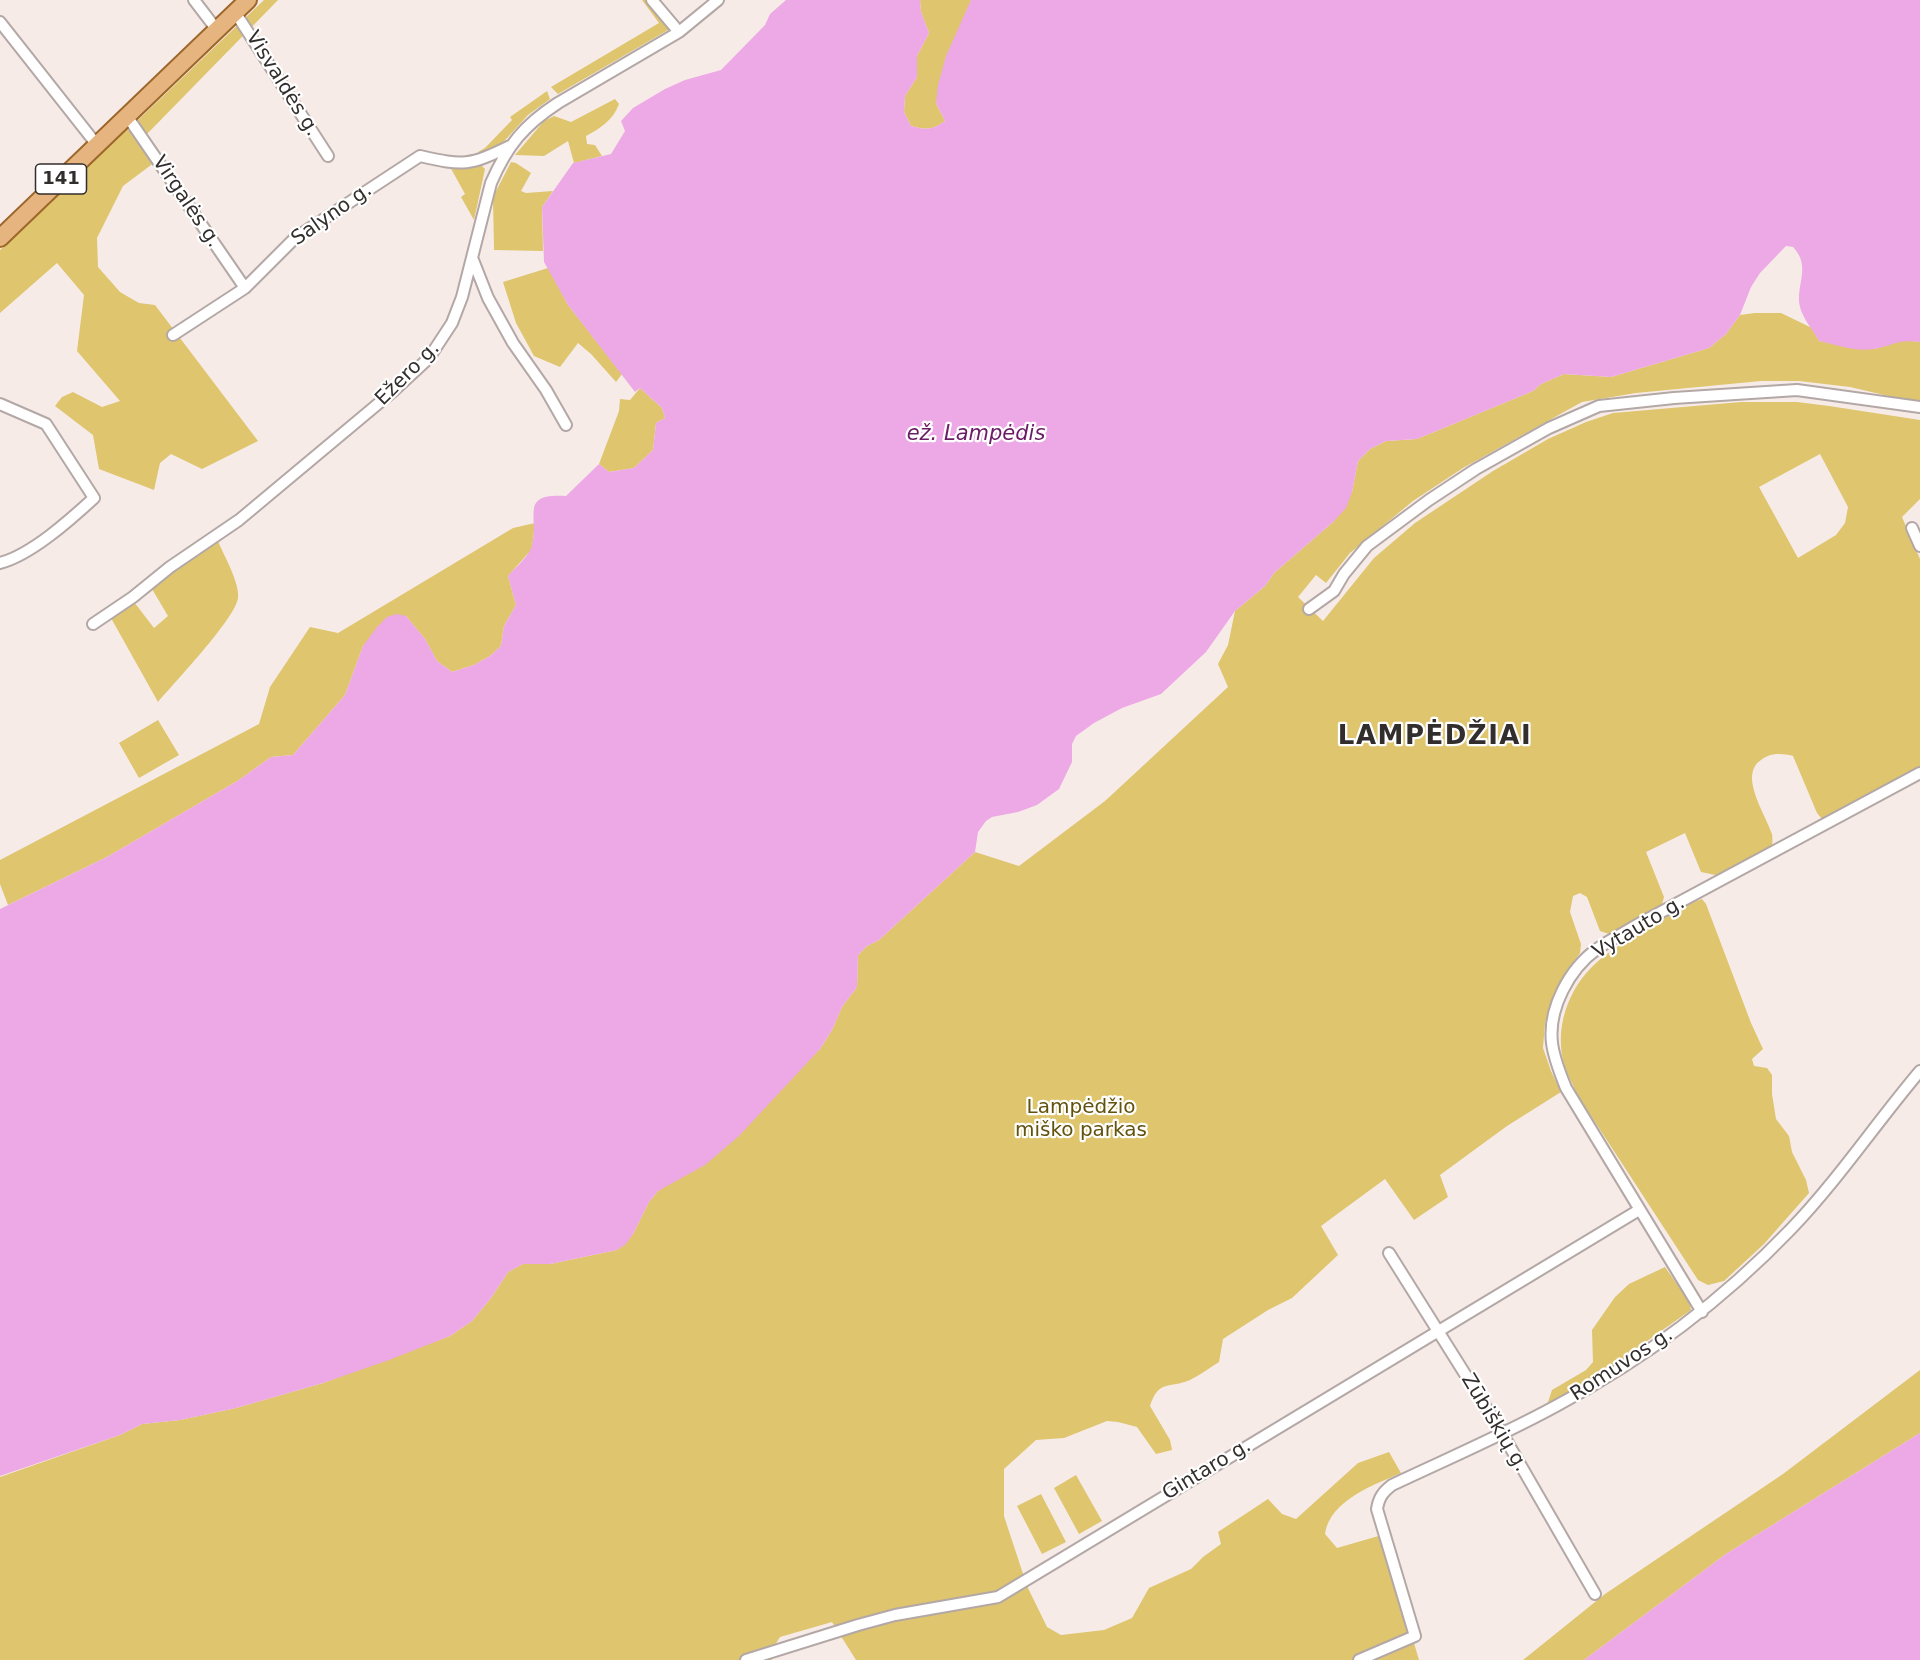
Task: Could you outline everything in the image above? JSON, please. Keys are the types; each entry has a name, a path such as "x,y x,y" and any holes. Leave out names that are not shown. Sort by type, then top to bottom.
{"main road":[{"name":"141","path":"0,238 248,0"}],"street":[{"path":"195,0 217,30"},
{"path":"652,0 679,32"},
{"name":"Ežero g.","path":"93,624 239,520 391,393 429,358 452,324 473,260 492,183 510,146 539,115 679,32 718,0"},
{"name":"Visvaldės g.","path":"235,12 328,156"},
{"path":"0,22 97,145"},
{"name":"Virgalės g.","path":"127,116 244,288"},
{"name":"Salyno g.","path":"173,335 244,288 295,238 420,156 460,164 480,160 510,146"},
{"path":"473,260 488,298 513,343 546,390 566,425"},
{"path":"1309,609 1334,591 1344,574 1367,546 1429,500 1476,469 1549,428 1599,406 1662,399 1797,390 1920,407"},
{"path":"0,404 46,424 94,498 74,516 16,559 0,563"},
{"path":"1912,528 1920,546"},
{"name":"Vytauto g.","path":"1702,1312 1566,1088 1557,1067 1552,1042 1553,1022 1568,981 1580,964 1596,950 1637,925 1920,773"},
{"name":"Romuvos g.","path":"1359,1660 1415,1636 1377,1509 1378,1499 1384,1491 1392,1485 1556,1406 1612,1373 1702,1312 1791,1229 1827,1189 1920,1071"},
{"name":"Gintaro g.","path":"746,1660 895,1615 998,1597 1639,1210"},
{"name":"Zūbiškių g.","path":"1389,1253 1502,1433 1596,1594"}],"green space":[{"path":"264,0 278,0 147,134 137,124 138,120"},
{"path":"642,0 647,0 668,26 668,30 558,94 551,87 659,23"},
{"path":"920,0 971,0 936,103 945,121 929,128 911,126 904,112 905,96 917,77 917,56 929,33 921,12"},
{"path":"547,91 550,99 528,115 499,147 480,155 478,152 485,148 512,120 510,117"},
{"path":"615,99 619,104 610,119 586,136 587,144 595,145 602,156 574,163 568,141 544,156 515,155 544,121 554,116 571,122"},
{"path":"126,129 136,135 155,162 123,186 97,238 98,267 120,292 139,303 155,305 258,441 202,469 171,454 160,463 154,490 99,469 93,435 55,406 62,397 73,392 102,407 120,401 77,351 84,295 57,263 0,313 0,250"},
{"path":"511,162 531,173 521,191 526,193 553,191 542,207 543,251 494,250 493,197"},
{"path":"449,165 482,166 485,169 474,220 461,197 465,194"},
{"path":"548,268 568,305 622,374 616,382 578,343 560,367 534,356 516,323 503,282"},
{"name":"Lampėdžio miško parkas","path":"1781,313 1812,328 1819,341 1874,349 1904,340 1920,342 1920,401 1850,387 1799,381 1761,381 1636,393 1582,402 1463,468 1413,501 1350,553 1326,583 1316,575 1298,597 1323,621 1374,558 1415,523 1493,471 1548,439 1613,413 1741,402 1797,402 1920,420 1920,499 1902,517 1920,559 1920,768 1823,820 1817,813 1793,756 1780,754 1768,756 1755,767 1752,775 1756,795 1772,834 1772,849 1720,876 1701,872 1685,833 1646,852 1664,897 1661,908 1609,934 1600,931 1587,897 1580,893 1573,896 1570,912 1581,944 1580,953 1567,970 1553,998 1545,1023 1543,1048 1561,1092 1507,1126 1440,1175 1448,1197 1414,1220 1385,1179 1321,1226 1338,1255 1292,1298 1268,1310 1223,1339 1219,1362 1190,1380 1161,1388 1153,1398 1150,1406 1170,1440 1172,1450 1156,1454 1137,1427 1107,1421 1064,1438 1036,1440 1004,1469 1004,1516 1027,1586 1047,1627 1061,1635 1104,1630 1132,1618 1149,1588 1191,1569 1221,1544 1218,1532 1268,1499 1282,1514 1296,1519 1358,1463 1389,1452 1401,1473 1366,1489 1344,1503 1335,1512 1325,1534 1337,1548 1382,1535 1419,1660 856,1660 832,1622 780,1637 770,1653 772,1660 0,1660 0,1477 120,1435 142,1424 180,1420 236,1408 323,1383 450,1336 472,1321 508,1272 523,1264 550,1264 617,1250 633,1234 649,1202 658,1191 820,1049 832,1030 842,1007 857,987 858,955 867,946 879,940 975,852 1019,866 1105,801 1228,687 1218,664 1228,645 1235,611 1265,586 1274,573 1333,522 1352,492 1358,461 1370,449 1386,441 1417,439 1533,391 1541,384 1564,374 1611,377 1709,348 1726,334 1740,315","holes":["1820,454 1848,507 1845,523 1836,535 1798,558 1759,487"]},
{"path":"640,388 662,408 665,418 656,423 653,450 634,468 609,472 599,464 619,411 620,399 630,400"},
{"path":"535,523 532,549 508,576 516,605 504,626 501,646 490,656 474,665 452,672 437,661 425,639 406,616 363,646 345,695 293,755 271,757 239,780 107,857 8,905 0,884 0,860 259,724 270,687 310,627 338,633 513,528"},
{"path":"218,541 234,577 238,598 216,635 158,702 111,618 134,602 154,628 168,616 152,589 155,583"},
{"path":"158,720 179,755 139,778 119,743"},
{"path":"1702,899 1706,904 1763,1049 1752,1059 1754,1066 1767,1068 1772,1075 1776,1119 1789,1136 1792,1152 1806,1180 1809,1193 1764,1244 1724,1281 1708,1285 1698,1280 1578,1096 1565,1067 1561,1039 1565,1011 1571,997 1586,973 1596,963 1619,946 1672,914"},
{"path":"1665,1267 1689,1301 1691,1310 1603,1372 1547,1405 1552,1390 1586,1370 1593,1362 1592,1330 1615,1297 1629,1284"},
{"path":"1920,1370 1920,1433 1726,1554 1584,1660 1523,1660 1605,1594 1783,1474"},
{"path":"1076,1475 1102,1521 1079,1534 1054,1488"},
{"path":"1041,1494 1066,1542 1042,1554 1017,1506"}],"water":[{"name":"ež. Lampėdis","path":"786,0 920,0 921,12 929,33 917,56 917,77 905,96 904,112 911,126 925,129 933,128 945,121 936,103 938,85 946,56 971,0 1920,0 1920,342 1901,342 1860,350 1819,341 1800,307 1802,269 1799,254 1793,247 1786,246 1760,273 1751,287 1740,315 1726,334 1709,348 1611,377 1564,374 1541,384 1533,391 1417,439 1386,441 1370,449 1358,461 1352,492 1346,508 1274,573 1265,586 1235,611 1206,652 1161,694 1122,708 1076,736 1072,744 1072,762 1059,789 1037,805 1018,812 992,817 986,821 978,832 975,852 879,940 867,946 858,955 857,987 842,1007 832,1030 820,1049 739,1136 705,1165 658,1191 649,1202 626,1244 617,1250 550,1264 523,1264 508,1272 472,1321 450,1336 389,1360 323,1383 236,1408 180,1420 142,1424 120,1435 0,1476 0,909 107,857 239,780 271,757 293,755 345,695 363,646 387,617 397,614 406,616 425,639 437,661 452,672 474,665 490,656 501,646 504,626 516,605 508,576 525,558 532,546 536,503 542,498 566,496 599,464 609,472 634,468 653,450 656,423 665,418 662,408 640,388 635,392 568,305 544,262 542,207 573,163 611,154 625,131 621,121 633,108 685,80 721,70 765,25 770,14"},
{"path":"1920,1433 1920,1660 1584,1660 1726,1554"}],"district":[{"name":"LAMPĖDŽIAI","path":"1435,737"}]}
